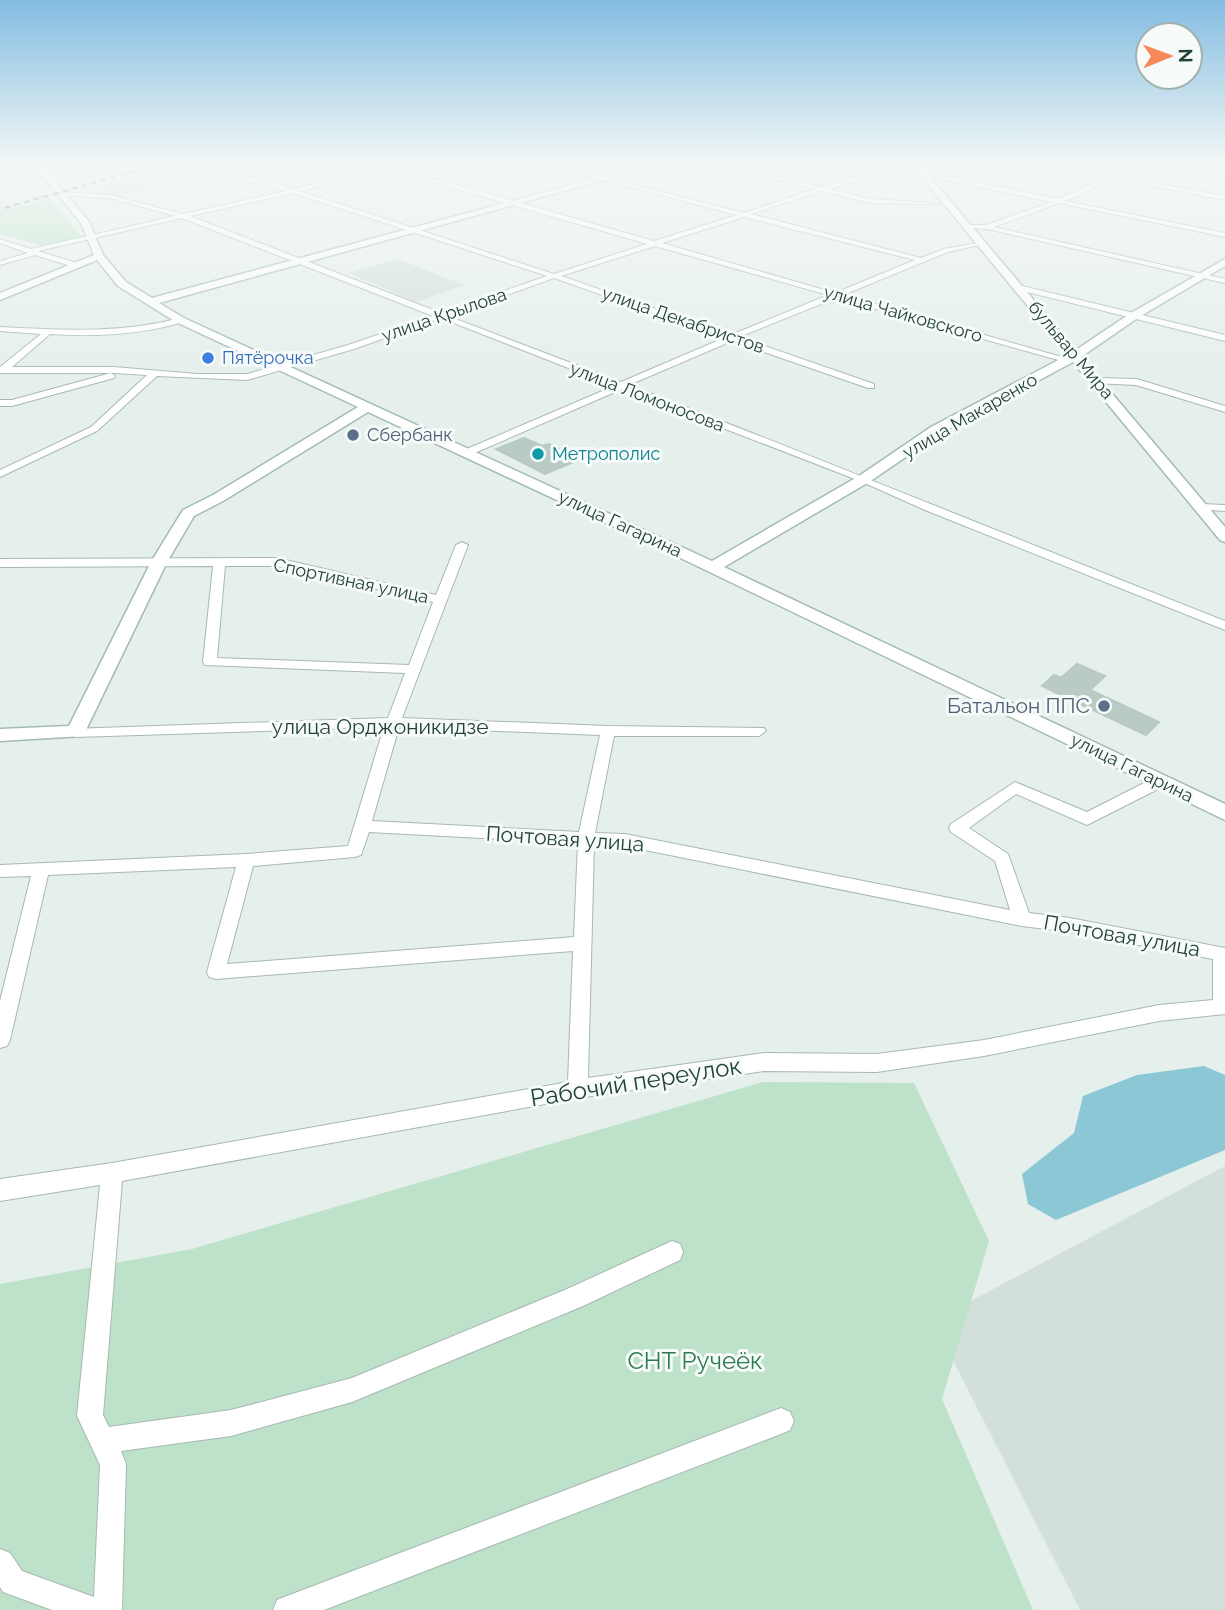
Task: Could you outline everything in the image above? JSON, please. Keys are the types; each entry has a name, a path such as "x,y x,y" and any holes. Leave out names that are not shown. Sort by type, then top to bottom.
{"main road":[{"name":"улица Гагарина","path":"93,239 99,256 122,284 180,320 713,568 1225,813"},
{"path":"150,302 377,239"},
{"name":"бульвар Мира","path":"978,239 1018,287 1071,359 1097,381 1225,537"},
{"path":"0,297 99,256"},
{"name":"улица Макаренко","path":"713,568 864,479 936,430 1071,359 1135,315 1225,262"},
{"path":"76,732 159,562 188,513 218,498 368,407"},
{"name":"улица Орджоникидзе","path":"0,735 76,732"}],"street":[{"path":"0,263 29,251 82,239"},
{"name":"улица Ломоносова","path":"242,239 864,479 929,508 1225,626"},
{"name":"улица Декабристов","path":"439,239 554,276 871,386"},
{"name":"улица Чайковского","path":"643,239 1071,359"},
{"name":"улица Крылова","path":"138,372 247,377 441,317 554,276 668,239"},
{"path":"839,239 922,260"},
{"path":"1041,239 1225,281"},
{"path":"0,242 77,265"},
{"path":"466,453 733,337 946,250 981,243"},
{"path":"1,252 29,251"},
{"path":"1018,287 1225,338"},
{"path":"0,329 143,330 180,320"},
{"path":"1,371 49,331"},
{"path":"1,371 138,372"},
{"path":"0,403 12,403 138,372"},
{"path":"0,474 94,429 154,374"},
{"path":"1097,381 1137,382 1225,409"},
{"path":"1200,508 1225,508"},
{"path":"0,871 246,860 355,851 393,722 462,545"},
{"path":"219,562 210,662 413,669"},
{"name":"Спортивная улица","path":"0,563 276,562 440,600"},
{"name":"улица Орджоникидзе","path":"76,732 393,722 608,732 759,731"},
{"path":"578,1089 586,838 608,732"},
{"path":"1022,919 1002,858 957,828 1014,788 1087,819 1159,782"},
{"name":"Почтовая улица","path":"362,826 625,840 1022,919 1070,925 1222,954"},
{"path":"246,860 216,972 583,943"},
{"path":"0,1040 41,869"},
{"name":"Рабочий переулок","path":"0,1190 112,1174 578,1089 764,1062 877,1063 984,1048 1159,1013 1223,1007 1222,954"},
{"path":"108,1610 113,1464 90,1416 112,1174"},
{"path":"102,1441 231,1423 352,1390 575,1298 672,1252"},
{"path":"287,1610 781,1421"},
{"path":"0,1563 13,1582 91,1610"}],"shaded area":[{"path":"397,259 465,285 416,302 348,273"},
{"path":"1225,1166 1225,1610 1080,1610 933,1321"}],"green space":[{"path":"19,239 69,239 44,246"},
{"name":"СНТ Ручеёк","path":"763,1082 914,1083 989,1241 942,1399 1033,1610 0,1610 0,1284 192,1249"}],"water":[{"path":"1204,1066 1225,1075 1225,1150 1056,1220 1028,1204 1022,1174 1074,1133 1083,1096 1137,1075"}],"building":[{"name":"Метрополис","path":"524,438 542,446 549,444 581,459 545,474 496,449"},
{"name":"Батальон ППС","path":"1077,664 1105,676 1090,690 1159,722 1146,735 1042,686 1054,675 1061,678"}],"place":[{"name":"Пятёрочка","path":"208,358"},
{"name":"Сбербанк","path":"353,435"},
{"name":"Метрополис","path":"538,454"},
{"name":"Батальон ППС","path":"1104,706"}]}
